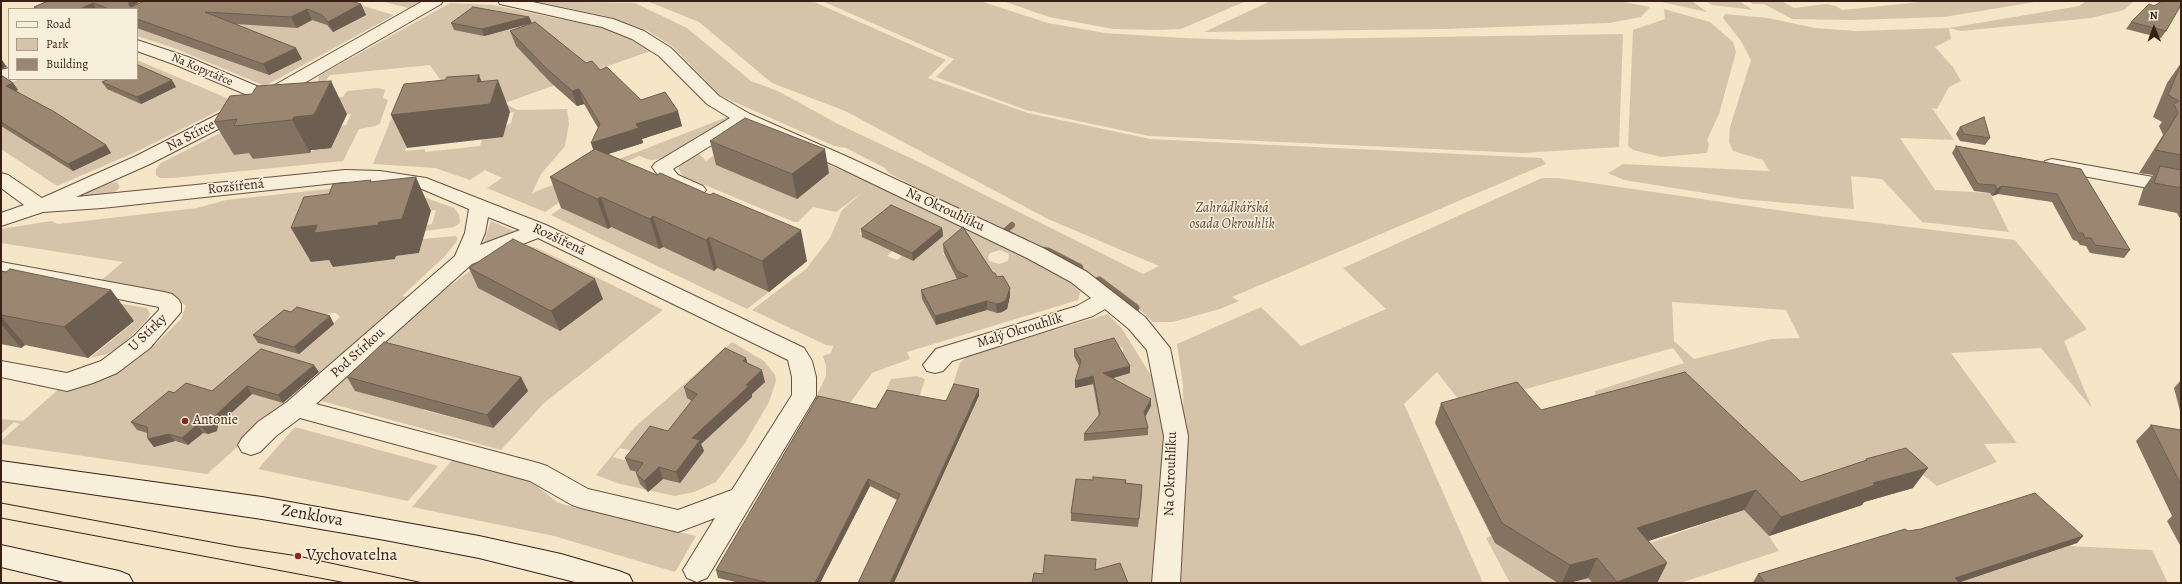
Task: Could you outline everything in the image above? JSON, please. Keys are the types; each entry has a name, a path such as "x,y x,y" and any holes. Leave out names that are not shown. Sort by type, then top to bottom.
{"street":[{"name":"Na Stírce","path":"1,220 40,206 143,160 267,97 435,1"},
{"name":"Na Okrouhlíku","path":"506,1 607,23 638,35 665,52 713,100 743,118 843,162 1036,253 1079,277 1137,323 1158,348 1176,436 1166,583"},
{"name":"Na Kopytářce","path":"138,44 182,61 267,97"},
{"path":"715,198 671,179 662,167 743,118"},
{"path":"143,160 132,182 145,197"},
{"path":"2032,161 2181,188"},
{"name":"Rozšířená","path":"40,206 102,202 345,176 380,177 426,184 539,230 796,354 800,361 804,377 804,396 697,570"},
{"path":"1,179 40,206"},
{"name":"Pod Stírkou","path":"464,259 475,233 480,205"},
{"name":"Pod Stírkou","path":"251,445 267,429 296,408 464,259 539,230"},
{"name":"U Stírky","path":"1,269 164,298 170,304 170,312 142,342 110,367 85,377 67,382 1,369"},
{"name":"Malý Okrouhlík","path":"935,365 944,355 1085,311 1106,299"},
{"path":"296,408 538,473 581,498 678,521 740,498"},
{"name":"Zenklova","path":"1,471 254,507 385,529 486,549 561,566 619,583"},
{"path":"1,556 119,583"}],"green space":[{"path":"346,1 394,15 265,86 174,48 138,36 138,21"},
{"path":"381,1 424,1 412,9"},
{"name":"Zahrádkářská osada Okrouhlík","path":"534,1 635,3 687,28 751,81 778,91 838,124 923,164 1143,274 1159,266 1048,219 845,111 772,83 699,22 647,1 812,1 946,60 928,78 1028,113 1150,139 1541,158 1546,164 1232,297 1239,301 1220,309 1173,322 1153,322 1138,308 1063,257 1006,232 922,191 889,173 885,168 846,148 834,146 721,96 672,46 648,31 610,17"},
{"path":"822,1 980,1 1048,23 1105,33 1184,38 1239,40 1623,34 1619,147 1522,153 1149,136 1026,110 936,77 954,59"},
{"path":"1003,1 1246,1 1181,29 1157,30 1113,29 1049,17"},
{"path":"1271,1 1619,1 1650,7 1641,17 1609,23 1445,29 1204,32"},
{"path":"1657,1 1692,1 1707,12"},
{"path":"1706,1 1739,1 1753,10 1712,5"},
{"path":"1748,1 1781,1 1794,8 1826,4 1836,6 1842,10 1930,1 2041,1 1944,17 1852,20 1792,19 1764,4 1753,4"},
{"path":"2086,1 2134,1 2124,10 2091,18 1961,31 1949,28 2079,6"},
{"path":"450,3 493,5 613,30 653,50 505,103 517,110 567,109 569,124 565,146 541,174 532,193 727,117 729,119 663,159 650,160 639,156 607,170 545,212 487,188 502,178 485,170 470,180 435,168 373,164 396,107 441,81 430,65 330,75 325,82 318,81 319,76","holes":["514,112 511,123 482,140 480,146 425,152 425,149 405,151 414,128"]},
{"path":"1664,9 1710,22 1733,42 1736,52 1719,114 1707,140 1709,144 1707,153 1661,157 1633,150 1628,146 1633,30 1665,19"},
{"path":"1725,14 1768,18 1815,28 1856,31 1949,28 1951,39 1935,47 1953,67 1961,81 1949,87 1937,109 1932,108 1954,140 1900,138 1935,190 1990,193 2009,232 1922,222 1882,179 1851,176 1854,209 1742,199 1624,180 1608,173 1623,164 1769,171 1763,160 1733,151 1729,142 1730,127 1751,60 1741,41 1723,18"},
{"path":"138,60 236,102 136,152 57,186 1,149 1,88 17,80 138,80"},
{"path":"378,88 385,90 383,98 388,100 380,123 376,126 359,129 343,161 173,178 160,178 156,175 156,169 161,163 259,113 317,100 343,97 347,91","holes":["351,114 346,125 342,126 310,153 253,159 256,153 306,118"]},
{"path":"744,129 874,184 871,186 878,184 1054,269 1081,290 1078,300 907,352 910,359 872,373 845,410 813,403 826,376 826,366 823,356 831,353 833,346 826,345 752,310 806,269 830,238 842,210 863,192 836,212 813,207 798,222 794,222 683,176 679,170 679,164 697,151 706,161 740,136","holes":["872,224 913,261 902,256 897,260 887,256 893,250 859,234","960,239 954,260 942,254","1000,250 1009,254 1008,261 999,264 989,261 988,257 990,253","963,291 1006,309 997,313 989,309 936,325"]},
{"path":"1542,178 1558,178 1811,215 2015,240 2087,329 2064,341 2092,408 2041,348 1951,353 2017,443 1984,444 1997,462 1937,486 1919,472 1789,502 1597,412 1595,391 1684,363 1673,348 1472,404 1553,577 1744,510 1769,536 1779,551 1680,583 1510,583 1486,538 1517,527 1459,400 1437,372 1404,404 1483,583 1180,583 1184,467 1183,385 1177,344 1261,307 1301,346 1386,309 1343,268","holes":["1672,302 1786,310 1800,338 1772,339 1694,359 1674,341"]},
{"path":"117,182 120,187 115,192 83,198 85,193 107,184"},
{"path":"338,188 415,194 454,208 459,214 460,223 454,227 425,231 427,225 432,224 436,210 387,216 311,262 336,259 395,259 396,256 419,253 423,239 457,237 457,241 444,257 402,296 408,297 322,373 299,367 231,387 286,404 207,474 1,444 1,441 20,424 14,422 1,434 1,419 23,421 62,386 77,385 123,369 157,343 181,319 186,306 170,294 99,282 123,262 1,243 1,229 51,221 58,224 197,208 226,200","holes":["330,313 336,313 340,317 304,349 281,349 258,343","232,412 218,425 218,429 208,434 203,433 188,445 174,441 159,445 156,436 137,430"]},
{"path":"561,208 608,229 611,227 659,249 663,247 714,270 717,268 769,292 747,309 551,215"},
{"path":"491,221 514,231 513,234 483,244"},
{"path":"529,246 537,248 663,310 544,403 501,450 318,400 420,308 483,261","holes":["460,371 493,428 423,410"]},
{"path":"1,284 147,308 150,314 147,320 122,345 107,354 90,358 135,321"},
{"path":"1108,314 1123,330 1153,379 1163,412 1167,439 1157,583 894,583 979,397 951,390 960,363 967,356","holes":["1117,345 1123,348 1123,353 1119,354 1130,373 1085,385 1083,373"]},
{"path":"732,342 764,361 775,375 776,381 769,402 745,443 716,482 694,492 675,496 620,484 596,475 635,427","holes":["620,448 638,453 631,462 613,457"]},
{"path":"917,376 925,379 918,401 884,395 891,379"},
{"path":"295,427 438,466 408,501 258,469"},
{"path":"454,458 528,479 557,502 565,505 696,536 675,572 554,536 412,507"},
{"path":"2069,546 2152,550 2168,583 1958,583"}],"building":[{"path":"48,1 129,1 129,5 131,7 144,1 351,1 361,4 328,22 322,15 307,9 291,17 205,12 296,48 263,64 138,19 138,8 106,8 93,3 82,8 34,7"},
{"path":"2162,1 2181,1 2181,5 2166,31 2131,22 2149,4 2154,6"},
{"path":"473,7 529,17 482,29 451,23"},
{"path":"535,22 586,63 592,61 600,70 607,67 641,100 665,92 678,111 636,124 639,128 591,143 600,124 579,89 572,91 545,67 510,31"},
{"path":"2181,64 2181,155 2155,150 2178,113 2174,104 2179,101 2168,95"},
{"path":"138,65 172,80 137,97 102,82 107,80 138,80"},
{"path":"1,75 13,83 6,86 53,111 106,145 68,164 1,122"},
{"path":"479,75 477,82 498,80 490,104 391,115 404,84 445,80 447,77"},
{"path":"331,81 314,115 294,117 292,120 234,126 237,119 214,122 230,96 252,94 257,86"},
{"path":"1984,117 1990,138 1964,134 1960,127"},
{"path":"745,118 825,149 792,174 710,141"},
{"path":"1956,146 2081,169 2130,250 2095,245 2091,238 2085,238 2083,233 2078,233 2057,194 2002,186 1997,189 1995,185 1978,184"},
{"path":"595,149 657,175 660,173 710,195 713,193 801,230 762,261 709,237 706,240 653,216 650,219 601,197 597,199 550,177"},
{"path":"2160,166 2181,170 2181,188 2154,183"},
{"path":"416,177 402,219 379,222 378,225 314,233 317,225 291,228 304,197 329,194 333,184"},
{"path":"891,205 942,228 912,253 861,229"},
{"path":"963,227 993,273 995,273 997,277 1003,276 1010,288 1006,300 1001,303 996,304 987,301 935,316 921,290 968,276 957,271 943,244"},
{"path":"513,239 595,279 551,311 469,268"},
{"path":"10,269 111,290 64,327 1,315 1,271 6,272"},
{"path":"297,307 330,316 294,347 253,335 284,310 291,312"},
{"path":"1114,338 1130,366 1103,373 1151,399 1144,412 1148,428 1084,434 1100,414 1093,376 1075,381 1081,361 1074,349"},
{"path":"384,342 521,377 487,415 347,377"},
{"path":"725,348 746,358 743,361 762,370 746,385 749,386 692,438 700,440 676,472 659,467 644,481 636,473 643,463 625,458 650,426 668,431 697,394 684,387"},
{"path":"261,349 314,365 278,395 247,386 213,418 212,423 202,427 197,425 182,438 169,434 148,439 147,427 131,422 169,391 174,393 186,383 212,391"},
{"path":"1685,372 1801,482 1867,460 1866,459 1906,448 1928,468 1873,483 1875,485 1781,517 1756,490 1637,528 1667,563 1617,582 1597,558 1570,565 1502,523 1441,403 1517,382 1541,410"},
{"path":"954,384 979,389 890,583 858,583 900,494 868,479 815,583 769,583 716,570 818,396 876,409 887,390 946,401"},
{"path":"2151,425 2181,430 2181,485"},
{"path":"1093,477 1126,480 1125,483 1142,485 1139,519 1071,513 1076,479 1093,480"},
{"path":"2035,493 2083,536 1955,578 1960,583 1765,583 1758,574 1905,529 1908,531 1921,529"},
{"path":"1045,555 1096,559 1095,570 1120,563 1128,583 1032,583 1034,573 1043,574"}],"waterway":[{"path":"1012,225 1004,232 1013,236"},
{"path":"1045,250 1050,253"},
{"path":"1048,252 1079,268"},
{"path":"1099,281 1135,308"}],"tram line":[{"path":"1,503 238,547 298,556 423,583"},
{"path":"1,518 346,583"}],"place":[{"name":"Antonie","path":"185,421"},
{"name":"Vychovatelna","path":"298,556"}]}
